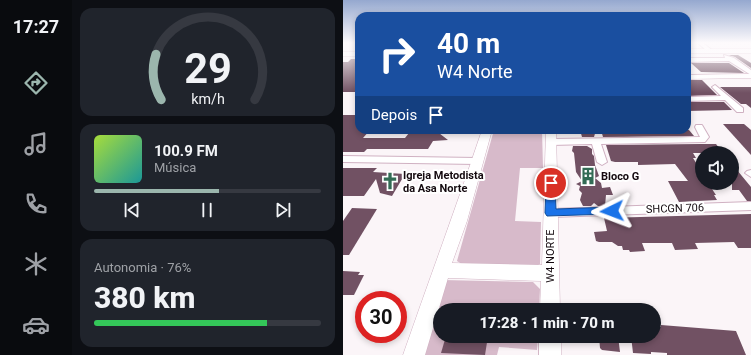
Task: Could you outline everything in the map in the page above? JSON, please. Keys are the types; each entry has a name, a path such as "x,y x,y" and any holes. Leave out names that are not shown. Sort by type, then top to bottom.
{"main road":[{"path":"691,76 751,76"},
{"path":"414,355 441,270 463,209 486,134"},
{"name":"W4 NORTE","path":"550,303 551,136"},
{"path":"441,270 551,273"},
{"path":"549,355 550,343"}],"street":[{"path":"691,60 732,60 751,73"},
{"path":"715,87 740,110"},
{"path":"691,99 726,98"},
{"path":"551,136 596,142 702,140 705,137 699,127"},
{"path":"596,142 602,162"},
{"path":"343,159 477,161"},
{"name":"SHCGN 706","path":"551,213 751,206"}],"shaded area":[{"path":"493,134 542,134 543,168 520,168 515,221 541,222 540,264 532,268 465,266 457,261"},
{"path":"443,280 533,282 540,289 539,303 437,303"},
{"path":"433,319 433,343 538,343 537,350 499,347 497,355 424,355"}],"building":[{"path":"350,60 355,60 355,92 343,92 343,62 348,62"},
{"path":"739,60 745,60 751,63 751,68"},
{"path":"691,63 729,63 744,73 701,72"},
{"path":"691,80 702,80 717,95 691,96"},
{"path":"720,87 751,87 751,108 746,104 741,104"},
{"path":"691,102 724,102 732,110 691,111"},
{"path":"343,115 355,115 355,134 366,134 363,138 405,138 408,134 440,134 448,140 433,141 428,149 367,149 364,152 343,152"},
{"path":"723,124 744,124 751,130 751,155"},
{"path":"691,132 694,136 603,137 602,134 691,134"},
{"path":"581,134 595,134 594,137 582,137"},
{"path":"716,144 718,146 695,146 695,153 693,153 695,158 693,158 695,161 695,190 713,190 717,200 679,202 668,181 688,181 675,164 638,165 638,162 611,161 606,145"},
{"name":"Bloco G","path":"573,146 587,146 592,149 592,154 594,156 595,165 599,176 595,178 601,183 602,188 610,187 613,195 606,195 605,206 598,206 594,203 591,206 583,206 580,200 582,193 579,190 580,186 576,184 582,181 576,172 574,153 572,151"},
{"path":"343,168 377,168 373,172 405,174 392,196 380,193 376,179 364,196 343,196"},
{"path":"739,172 751,187 751,201 747,201 739,190"},
{"path":"352,208 377,209 349,255 343,255 343,221"},
{"path":"751,214 751,248 738,248 734,242 695,243 698,249 675,250 672,243 642,243 645,251 630,252 629,250 623,250 622,246 618,246 612,242 596,241 594,232 607,231 604,218"},
{"path":"343,271 360,272 358,275 364,275 354,295 343,295"},
{"path":"661,325 736,331 746,355 667,355 667,353 651,352 651,354 633,353 632,343 661,343"},
{"path":"444,343 487,343 485,355 441,353"},
{"path":"600,343 619,343 620,352 602,350 600,348"}],"place":[{"name":"Bloco G","path":"588,176"},
{"name":"Igreja Metodista da Asa Norte","path":"390,181"}],"route":[{"path":"551,183 551,213 612,211"}]}
